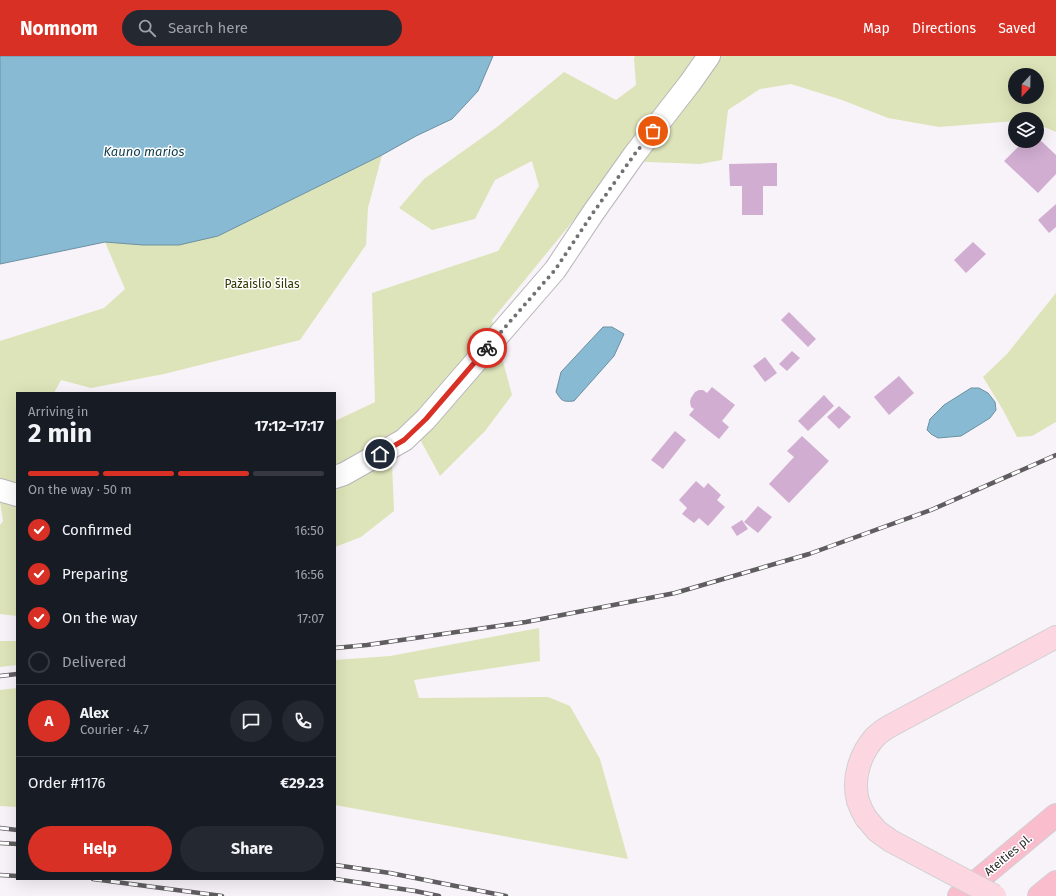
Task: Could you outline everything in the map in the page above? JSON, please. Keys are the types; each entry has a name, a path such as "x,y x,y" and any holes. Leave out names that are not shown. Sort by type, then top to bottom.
{"highway":[{"name":"Ateities pl.","path":"959,896 1056,815"},
{"path":"1039,896 1056,882"}],"main road":[{"path":"995,896 891,841 877,831 866,818 858,802 856,784 858,766 865,750 876,736 890,726 1056,637"}],"street":[{"path":"336,477 344,474 404,440 426,419 555,270 634,155 709,56"},
{"path":"0,490 16,495"}],"green space":[{"path":"635,56 1056,56 1056,132 1044,127 1044,112 1008,112 1008,122 939,127 888,118 842,100 791,84 760,89 728,110 722,160 700,164 623,161 492,320 512,395 485,431 440,476 416,432 391,441 394,511 361,537 336,547 336,421 375,402 372,293 498,251 539,186 532,161 495,180 475,219 432,230 399,208 424,179 497,127 564,72 616,100 636,85"},
{"name":"Pažaislio šilas","path":"382,155 368,208 366,245 300,340 164,374 91,388 61,380 55,392 16,392 16,616 0,614 0,525 3,521 0,502 0,341 104,308 125,289 105,242 143,245 218,236"},
{"path":"1056,293 1056,422 1032,436 1017,437 983,377 1007,354"},
{"path":"539,628 540,661 414,680 419,698 548,697 570,706 600,759 628,859 336,805 336,660 390,656"},
{"path":"0,641 16,641 16,665 0,667"},
{"path":"16,688 16,807 0,806 0,690"}],"water":[{"name":"Kauno marios","path":"0,56 493,56 478,91 452,119 218,236 179,245 143,245 105,242 0,264"},
{"path":"603,327 612,327 624,334 614,356 574,401 563,400 556,392 561,372"},
{"path":"971,388 979,388 988,393 995,402 996,410 990,418 961,436 938,438 931,434 927,430 930,419 944,405"}],"building":[{"path":"1044,144 1056,155 1056,174 1038,193 1004,161 1017,148 1044,148"},
{"path":"777,163 777,186 763,186 763,215 742,215 742,186 730,186 729,164"},
{"path":"1056,204 1056,227 1049,233 1038,220"},
{"path":"973,242 986,254 966,273 954,260"},
{"path":"789,312 816,339 808,347 781,320"},
{"path":"792,351 800,358 787,371 779,364"},
{"path":"765,357 777,373 765,382 753,366"},
{"path":"899,376 914,393 889,415 874,397"},
{"path":"712,387 735,405 722,421 729,427 719,439 689,415 694,409 691,407 690,402 695,392 703,390 707,393"},
{"path":"824,395 834,406 808,431 798,421"},
{"path":"839,406 851,417 839,429 827,417"},
{"path":"675,431 686,440 663,469 651,460"},
{"path":"802,436 829,461 789,503 769,484 794,457 787,451"},
{"path":"696,481 704,488 708,483 721,495 717,500 725,507 708,526 699,518 694,523 682,514 687,508 679,500"},
{"path":"758,506 772,517 758,533 744,522"},
{"path":"742,520 748,529 737,536 731,527"}],"railway":[{"path":"336,648 367,645 526,622 675,593 809,554 931,510 1056,455"},
{"path":"0,676 16,674"},
{"path":"0,828 16,830"},
{"path":"0,843 16,844"},
{"path":"336,865 390,873 506,896"},
{"path":"0,875 16,876"},
{"path":"336,879 439,896"},
{"path":"101,880 222,896"}],"way so far":[{"path":"487,348 507,327 555,270 593,213 653,131"}],"route":[{"path":"380,454 404,440 426,419 487,348"}]}
